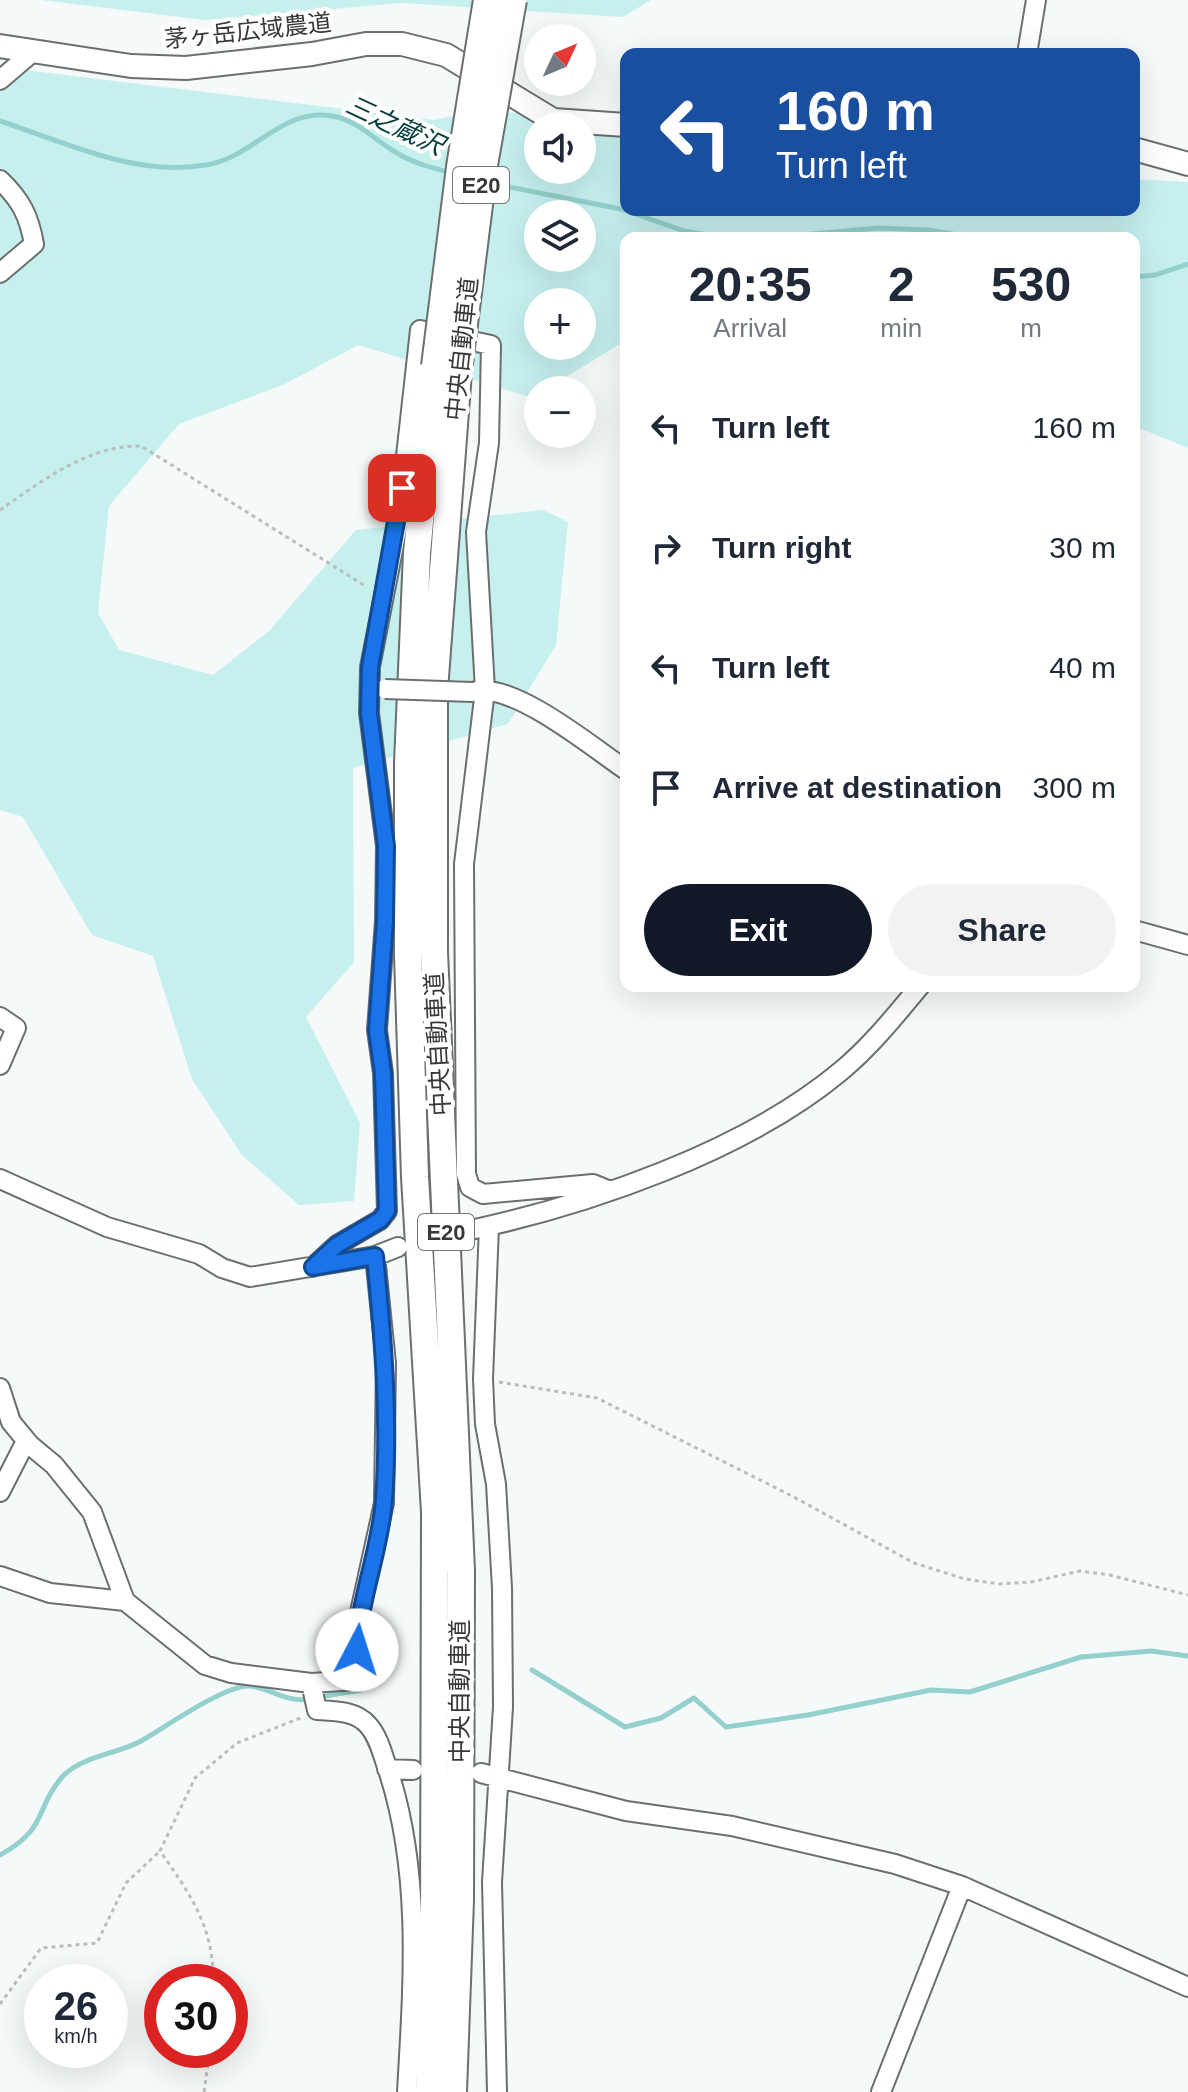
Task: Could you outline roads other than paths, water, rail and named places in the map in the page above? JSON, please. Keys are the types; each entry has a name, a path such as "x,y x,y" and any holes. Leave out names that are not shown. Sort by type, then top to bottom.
{"highway":[{"name":"中央自動車道","path":"453,2092 460,1900 461,1571 434,952 434,690 446,369 460,167 487,0"},
{"name":"中央自動車道","path":"429,2092 434,1921 435,1512 415,1161 408,955 408,763 417,553 446,369 513,0"}],"main road":[{"name":"茅ヶ岳広域農道","path":"0,46 131,66 186,68 312,54 366,44 402,44 446,55 553,120 620,125"},
{"path":"1140,151 1188,164"}],"street":[{"path":"1028,48 1036,0"},
{"path":"0,80 34,51"},
{"path":"0,180 17,196 28,215 34,244 0,273"},
{"path":"313,1267 337,1245 380,1220 387,1211 383,1073 377,1030 385,921 386,846 369,713 379,689 370,667 399,519 420,330 491,345 489,443 476,532 479,691 464,864 466,1174 470,1187 483,1194 593,1184 610,1191"},
{"path":"379,689 498,691 543,715 620,766"},
{"path":"1140,932 1188,945"},
{"path":"466,1231 610,1191 711,1150 794,1104 839,1073 872,1043 915,992"},
{"path":"0,1017 16,1028 0,1065"},
{"path":"0,1179 107,1227 199,1254 222,1268 250,1277 375,1256 398,1247"},
{"path":"489,1226 483,1379 485,1424 496,1484 502,1588 503,1707 489,1775 497,2092"},
{"path":"0,1388 11,1422 26,1441 54,1465 92,1512 125,1601 205,1665 231,1673 311,1683 356,1680 358,1621 384,1503 386,1363 375,1256"},
{"path":"0,1492 26,1441"},
{"path":"0,1576 50,1593 125,1601"},
{"path":"311,1683 317,1710 346,1712 368,1724 395,1793 413,1908 407,2092"},
{"path":"387,1769 413,1770"},
{"path":"489,1775 626,1811 772,1835 895,1864 962,1886 1188,1987"},
{"path":"881,2092 962,1886"}],"waterway":[{"name":"三之蔵沢","path":"0,121 101,156 153,166 179,167 223,161 298,119 314,115 332,116 358,126 409,159 452,173"},
{"name":"三之蔵沢","path":"489,183 620,209"},
{"name":"三之蔵沢","path":"641,216 690,232"},
{"name":"三之蔵沢","path":"834,232 878,228 940,232"},
{"name":"三之蔵沢","path":"1140,276 1188,264"},
{"path":"532,1670 625,1727 661,1718 694,1698 726,1727 808,1715 931,1690 970,1692 1081,1657 1151,1651 1188,1656"},
{"path":"0,1855 16,1845 34,1827 54,1788 63,1776 80,1764 141,1741 211,1699 239,1687 250,1686 293,1699 309,1699"},
{"path":"319,1697 361,1690"}]}
